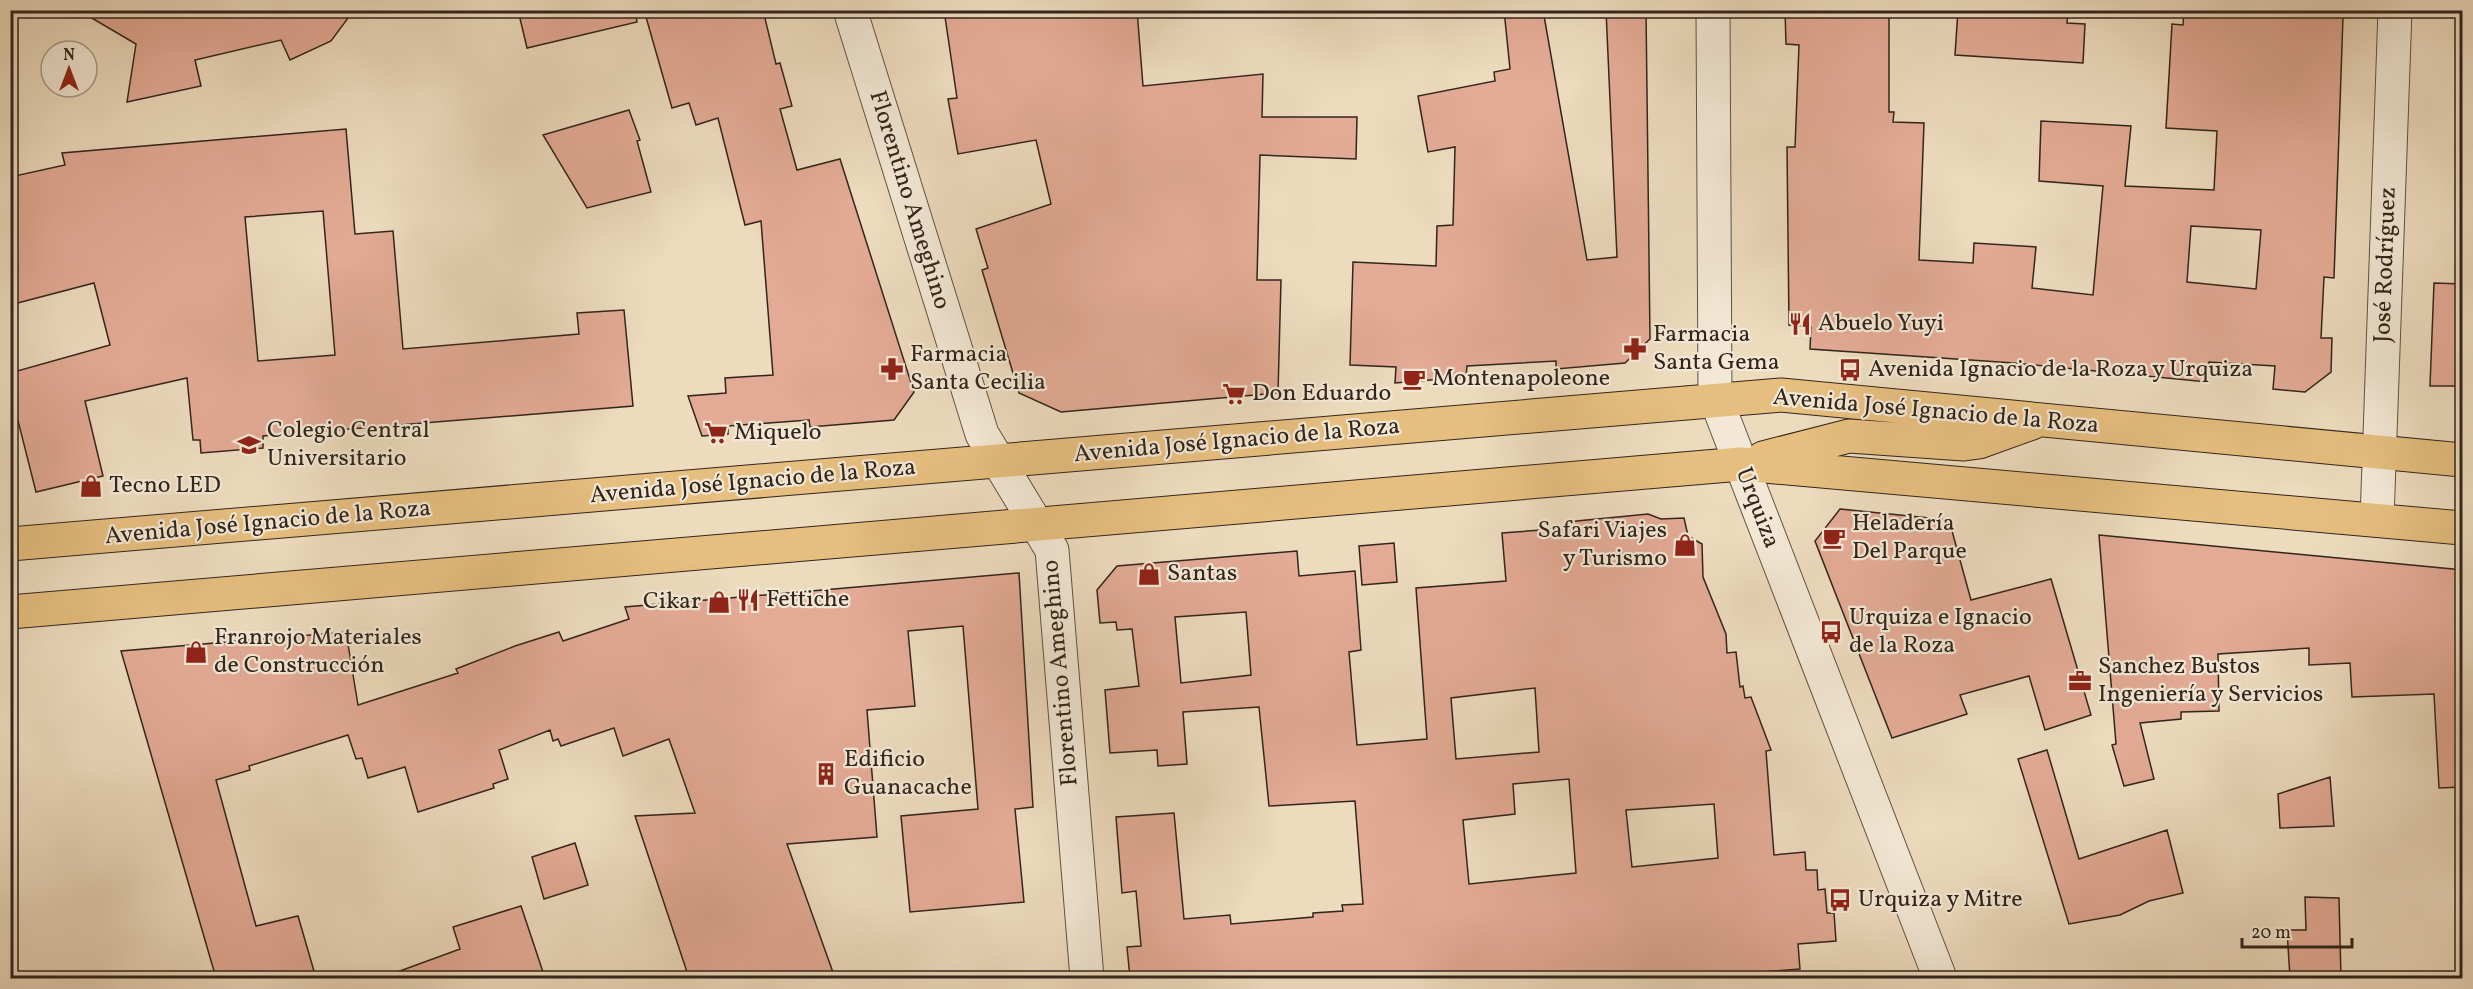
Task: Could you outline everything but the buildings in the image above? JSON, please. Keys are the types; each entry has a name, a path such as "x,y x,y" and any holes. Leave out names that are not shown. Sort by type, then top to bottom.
{"main road":[{"name":"Avenida José Ignacio de la Roza","path":"10,544 1781,395 2463,460"},
{"path":"10,612 1741,464 1849,436 1964,444 1979,442 2041,420"},
{"path":"1741,464 2463,528"}],"street":[{"name":"Florentino Ameghino","path":"850,10 982,434 1052,550 1087,978"},
{"name":"Urquiza","path":"1713,10 1713,342 1716,401 1940,978"},
{"name":"José Rodríguez","path":"2377,520 2395,10"}],"place":[{"name":"Abuelo Yuyi","path":"1800,324"},
{"name":"Farmacia Santa Gema","path":"1635,349"},
{"name":"Farmacia Santa Cecilia","path":"892,369"},
{"name":"Avenida Ignacio de la Roza y Urquiza","path":"1850,370"},
{"name":"Montenapoleone","path":"1414,379"},
{"name":"Don Eduardo","path":"1234,394"},
{"name":"Miquelo","path":"716,433"},
{"name":"Colegio Central Universitario","path":"249,445"},
{"name":"Tecno LED","path":"91,486"},
{"name":"Heladería Del Parque","path":"1834,538"},
{"name":"Safari Viajes y Turismo","path":"1685,545"},
{"name":"Santas","path":"1149,574"},
{"name":"Fettiche","path":"748,600"},
{"name":"Cikar","path":"719,602"},
{"name":"Urquiza e Ignacio de la Roza","path":"1831,632"},
{"name":"Franrojo Materiales de Construcción","path":"196,652"},
{"name":"Sanchez Bustos Ingeniería y Servicios","path":"2080,681"},
{"name":"Edificio Guanacache","path":"826,774"},
{"name":"Urquiza y Mitre","path":"1840,900"}]}
